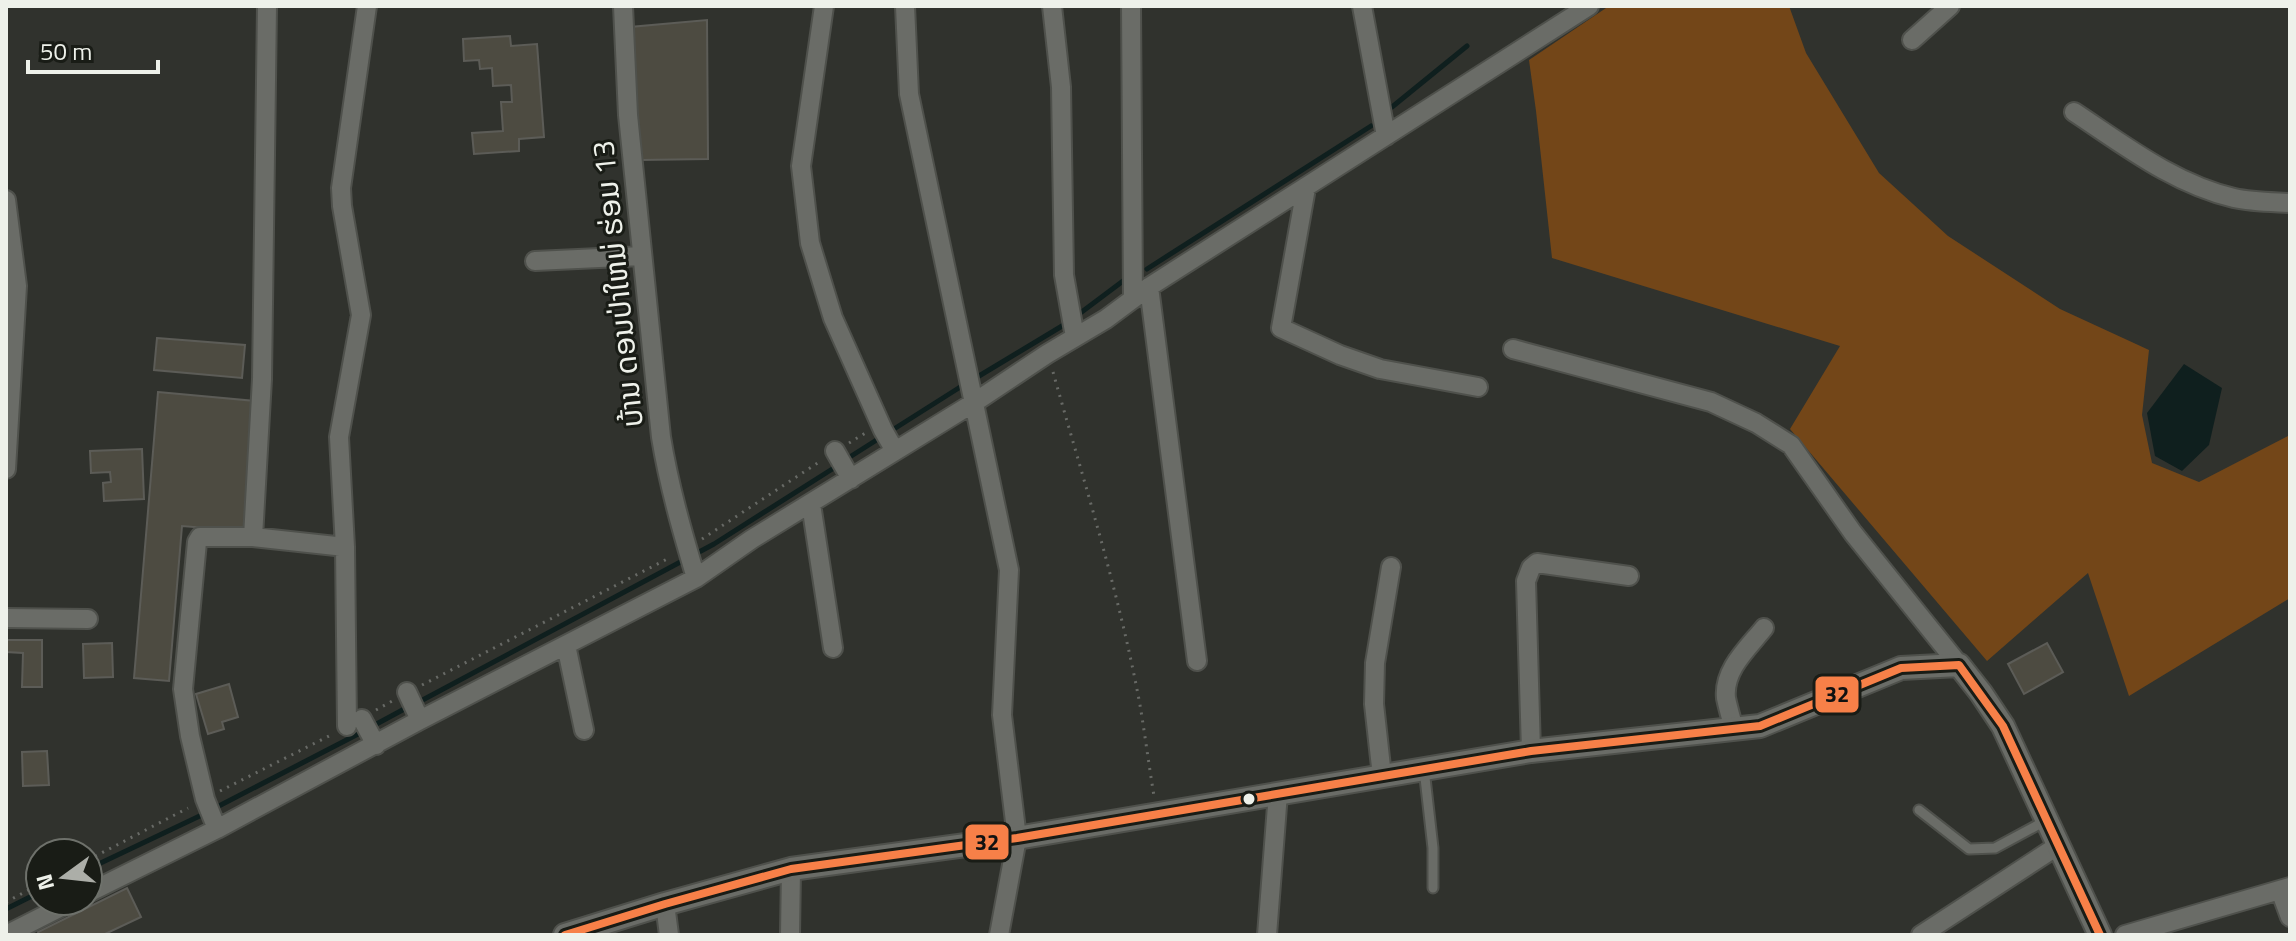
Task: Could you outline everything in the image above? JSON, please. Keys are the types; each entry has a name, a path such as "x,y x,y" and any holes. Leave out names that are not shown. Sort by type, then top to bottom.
{"street":[{"path":"253,537 262,379 267,6"},
{"path":"364,730 345,547 339,437 361,315 341,188 367,6"},
{"name":"ບ້ານ ດອນປ່າໃຫມ່ ຮ່ອມ 13","path":"623,6 628,115 665,464 690,562"},
{"path":"824,6 801,166 810,243 833,318 887,437"},
{"path":"905,6 909,94 1009,570 1002,715 1017,838 999,935"},
{"path":"1052,6 1061,87 1064,275 1074,332"},
{"path":"1131,6 1133,299"},
{"path":"1362,6 1386,136"},
{"path":"104,882 210,812 364,730 413,705 566,645 690,562 741,547 811,504 843,464 887,437 975,402 1074,332 1106,319 1149,287 1589,6"},
{"path":"1912,40 1950,6"},
{"path":"2074,112 2170,174 2209,191 2237,199 2290,203"},
{"path":"1306,188 1281,328 1380,369 1478,387"},
{"path":"6,200 17,286 6,469"},
{"path":"535,261 642,256"},
{"path":"1149,287 1197,661"},
{"path":"1513,349 1711,402 1756,423 1791,445 1853,533 1981,693 2003,726 2100,935"},
{"path":"811,504 833,648"},
{"path":"210,812 190,736 183,689 197,542 200,537 253,537 345,547"},
{"path":"1531,751 1526,581 1531,568 1537,563 1629,576"},
{"path":"1382,776 1374,704 1375,663 1391,567"},
{"path":"6,618 88,619"},
{"path":"1734,729 1726,697 1726,682 1732,668 1764,628"},
{"path":"566,645 584,730"},
{"path":"565,935 791,869 1017,838 1531,751 1760,726 1901,668 1959,665"},
{"path":"1267,935 1278,793"},
{"path":"1921,935 2059,845"},
{"path":"790,935 791,869"},
{"path":"2125,935 2285,889 2290,917"},
{"path":"665,904 669,935"},
{"path":"6,935 41,917"}],"lane":[{"path":"1424,769 1433,848 1433,888"},
{"path":"1919,810 1969,849 1995,848 2047,820"}],"path":[{"path":"1047,354 1089,496 1121,620 1140,705 1157,815"},
{"path":"104,854 210,812 690,562 887,437"},
{"path":"6,902 24,892"}],"shaded area":[{"path":"1609,6 1789,6 1806,53 1879,173 1948,236 2060,309 2149,350 2142,415 2152,463 2199,482 2290,435 2290,598 2129,696 2088,573 1987,661 1790,429 1840,346 1552,258 1529,60"},
{"path":"2184,364 2222,388 2209,445 2182,471 2155,456 2147,413"}],"building":[{"path":"707,20 708,159 640,160 630,27"},
{"path":"510,36 511,46 537,44 544,137 519,139 519,151 474,154 472,133 503,131 501,102 512,102 511,85 493,86 492,68 480,69 479,60 464,61 463,39"},
{"path":"157,338 245,345 242,378 154,370"},
{"path":"158,392 255,401 244,531 182,526 169,681 134,678"},
{"path":"142,449 144,499 104,501 103,483 111,482 110,472 91,473 90,451"},
{"path":"6,640 42,640 42,687 22,687 23,653 6,652"},
{"path":"112,643 113,677 84,678 83,644"},
{"path":"2047,643 2063,672 2024,694 2008,664"},
{"path":"229,684 238,717 222,722 224,729 208,734 196,694"},
{"path":"47,751 49,785 23,786 22,752"},
{"path":"127,888 141,917 103,935 39,935 38,932 68,917 104,917 104,899"}],"waterway":[{"path":"1392,107 1467,46"},
{"path":"1147,269 1371,126"},
{"path":"1075,317 1123,281"},
{"path":"979,376 1067,323"},
{"path":"845,460 965,384"},
{"path":"417,703 714,544 837,466"},
{"path":"371,727 408,707"},
{"path":"215,808 362,732"},
{"path":"104,861 206,813"},
{"path":"6,909 24,900"}],"transit line":[{"name":"32","path":"565,935 791,869 1017,838 1531,751 1760,726 1901,668 1959,665 2003,726 2100,935"}]}
